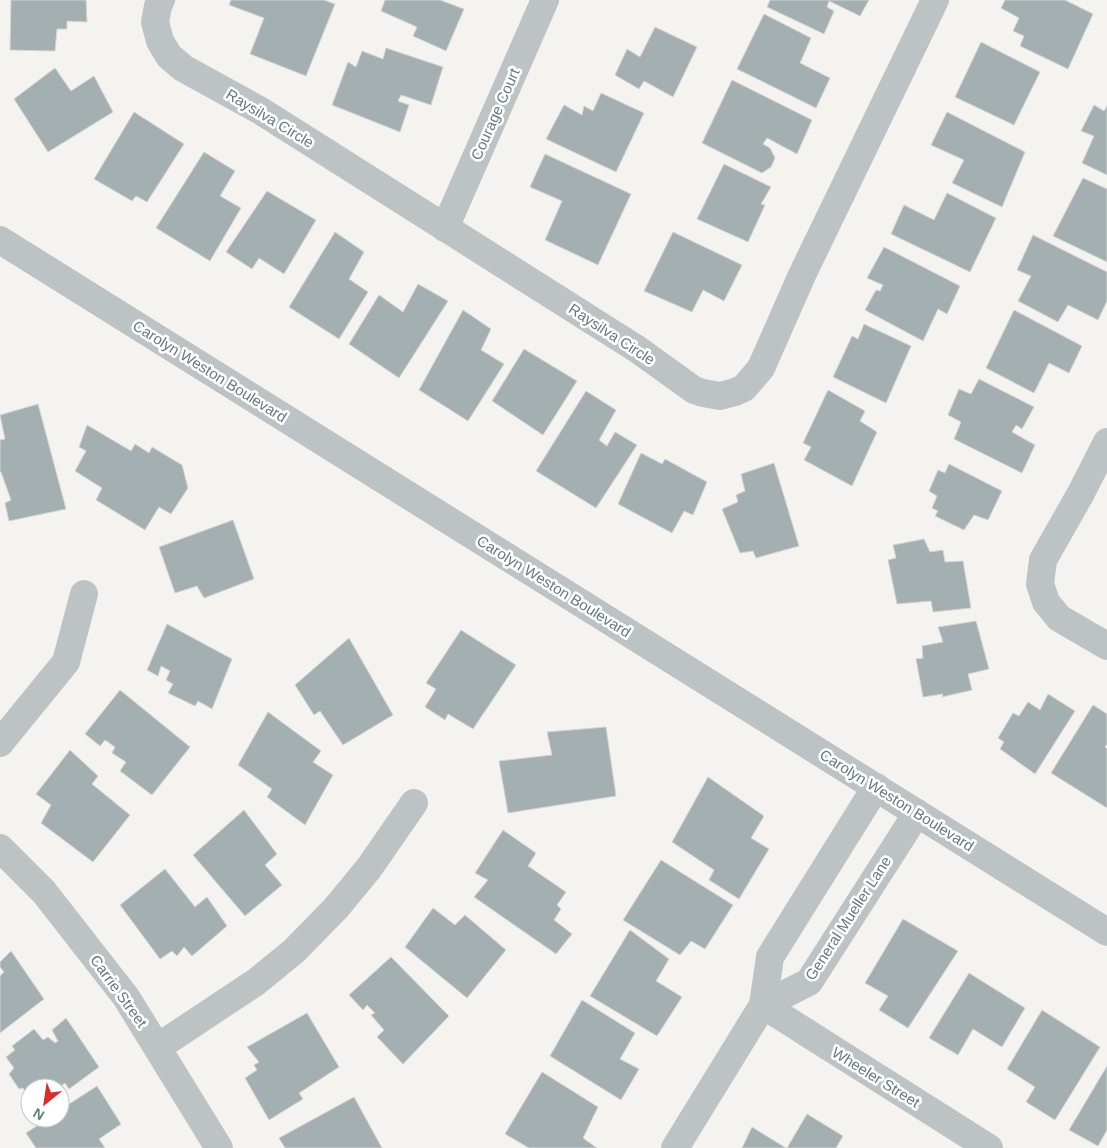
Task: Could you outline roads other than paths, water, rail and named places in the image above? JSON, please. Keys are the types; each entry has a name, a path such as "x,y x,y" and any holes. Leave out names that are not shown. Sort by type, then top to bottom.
{"street":[{"name":"Raysilva Circle","path":"161,0 155,22 160,41 169,56 183,68 261,111 637,349 694,390 720,396 744,388 761,368 802,275 935,0"},
{"name":"Courage Court","path":"445,228 545,0"},
{"name":"Carolyn Weston Boulevard","path":"0,240 1107,932"},
{"path":"1107,442 1043,560 1040,584 1046,602 1060,618 1107,646"},
{"path":"0,743 66,662 84,594"},
{"path":"676,1148 763,1005 770,957 876,787"},
{"path":"158,1047 256,982 294,951 336,908 369,868 414,803"},
{"name":"General Mueller Lane","path":"763,1005 809,982 917,813"},
{"name":"Carrie Street","path":"0,848 44,892 126,997 219,1148"},
{"name":"Wheeler Street","path":"763,1005 990,1148"}]}
